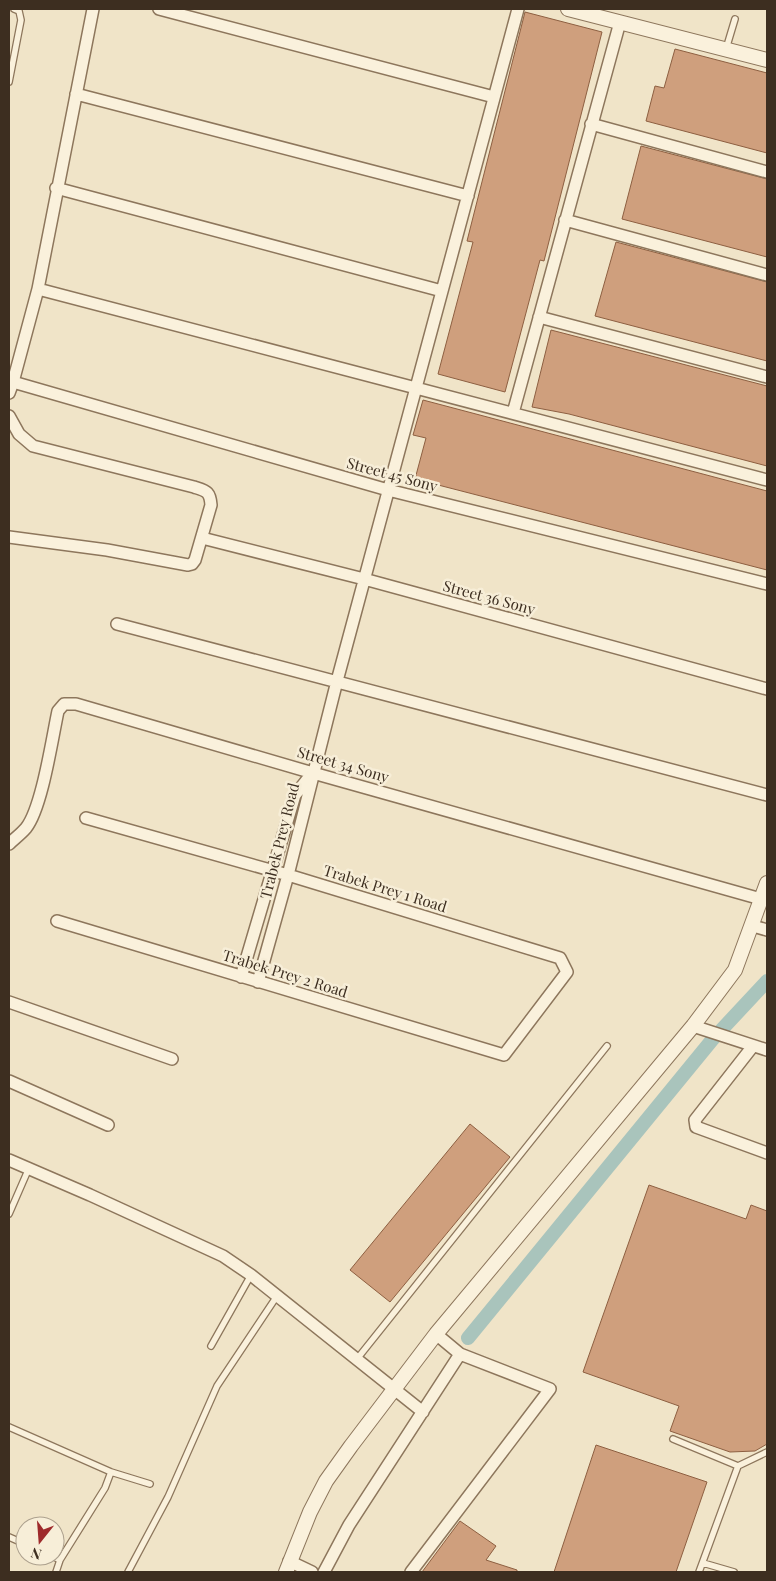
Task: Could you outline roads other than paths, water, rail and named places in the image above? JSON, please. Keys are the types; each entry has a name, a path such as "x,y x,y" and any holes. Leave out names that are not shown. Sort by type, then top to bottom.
{"street":[{"path":"9,393 38,289 56,188 93,9"},
{"path":"159,9 494,97"},
{"path":"313,773 518,9"},
{"path":"568,9 767,60"},
{"path":"514,414 620,22"},
{"path":"76,94 468,196"},
{"path":"591,124 767,172"},
{"path":"56,188 442,291"},
{"path":"565,220 767,275"},
{"path":"38,289 767,480"},
{"path":"539,317 767,377"},
{"name":"Street 45 Sony","path":"13,382 388,490 767,584"},
{"path":"9,416 19,434 32,446 206,491 210,496 210,505 195,560 192,564 188,565 107,550 9,537"},
{"name":"Street 36 Sony","path":"202,538 364,579 767,689"},
{"path":"117,624 767,795"},
{"name":"Street 34 Sony","path":"9,844 27,827 34,811 44,780 58,711 64,704 76,704 313,773 762,898"},
{"name":"Trabek Prey Road","path":"241,977 295,795 313,773"},
{"name":"Trabek Prey Road","path":"258,982 288,875 313,773"},
{"name":"Trabek Prey 1 Road","path":"86,818 288,875 560,958 568,972 504,1055"},
{"path":"312,1572 287,1567 310,1512 326,1482 436,1334 698,1028 735,970 753,926 767,883"},
{"name":"Trabek Prey 2 Road","path":"57,921 504,1055"},
{"path":"753,926 767,930"},
{"path":"9,1002 172,1059"},
{"path":"698,1028 767,1050"},
{"path":"748,1044 695,1120 696,1127 767,1153"},
{"path":"9,1081 108,1125"},
{"path":"9,1160 222,1256 251,1275 423,1412"},
{"path":"411,1572 550,1389 460,1354 436,1334"},
{"path":"324,1572 349,1525 460,1354"}],"lane":[{"path":"9,82 21,20 19,11 14,9"},
{"path":"726,49 735,19"},
{"path":"357,1359 607,1046"},
{"path":"9,1214 29,1168"},
{"path":"211,1346 251,1275"},
{"path":"128,1572 168,1497 217,1386 277,1296"},
{"path":"9,1427 110,1472 150,1484"},
{"path":"673,1439 738,1466"},
{"path":"700,1572 738,1466 767,1452"},
{"path":"65,1552 105,1488 110,1472"},
{"path":"703,1563 734,1572"}],"waterway":[{"path":"468,1338 712,1040 767,981"}]}
